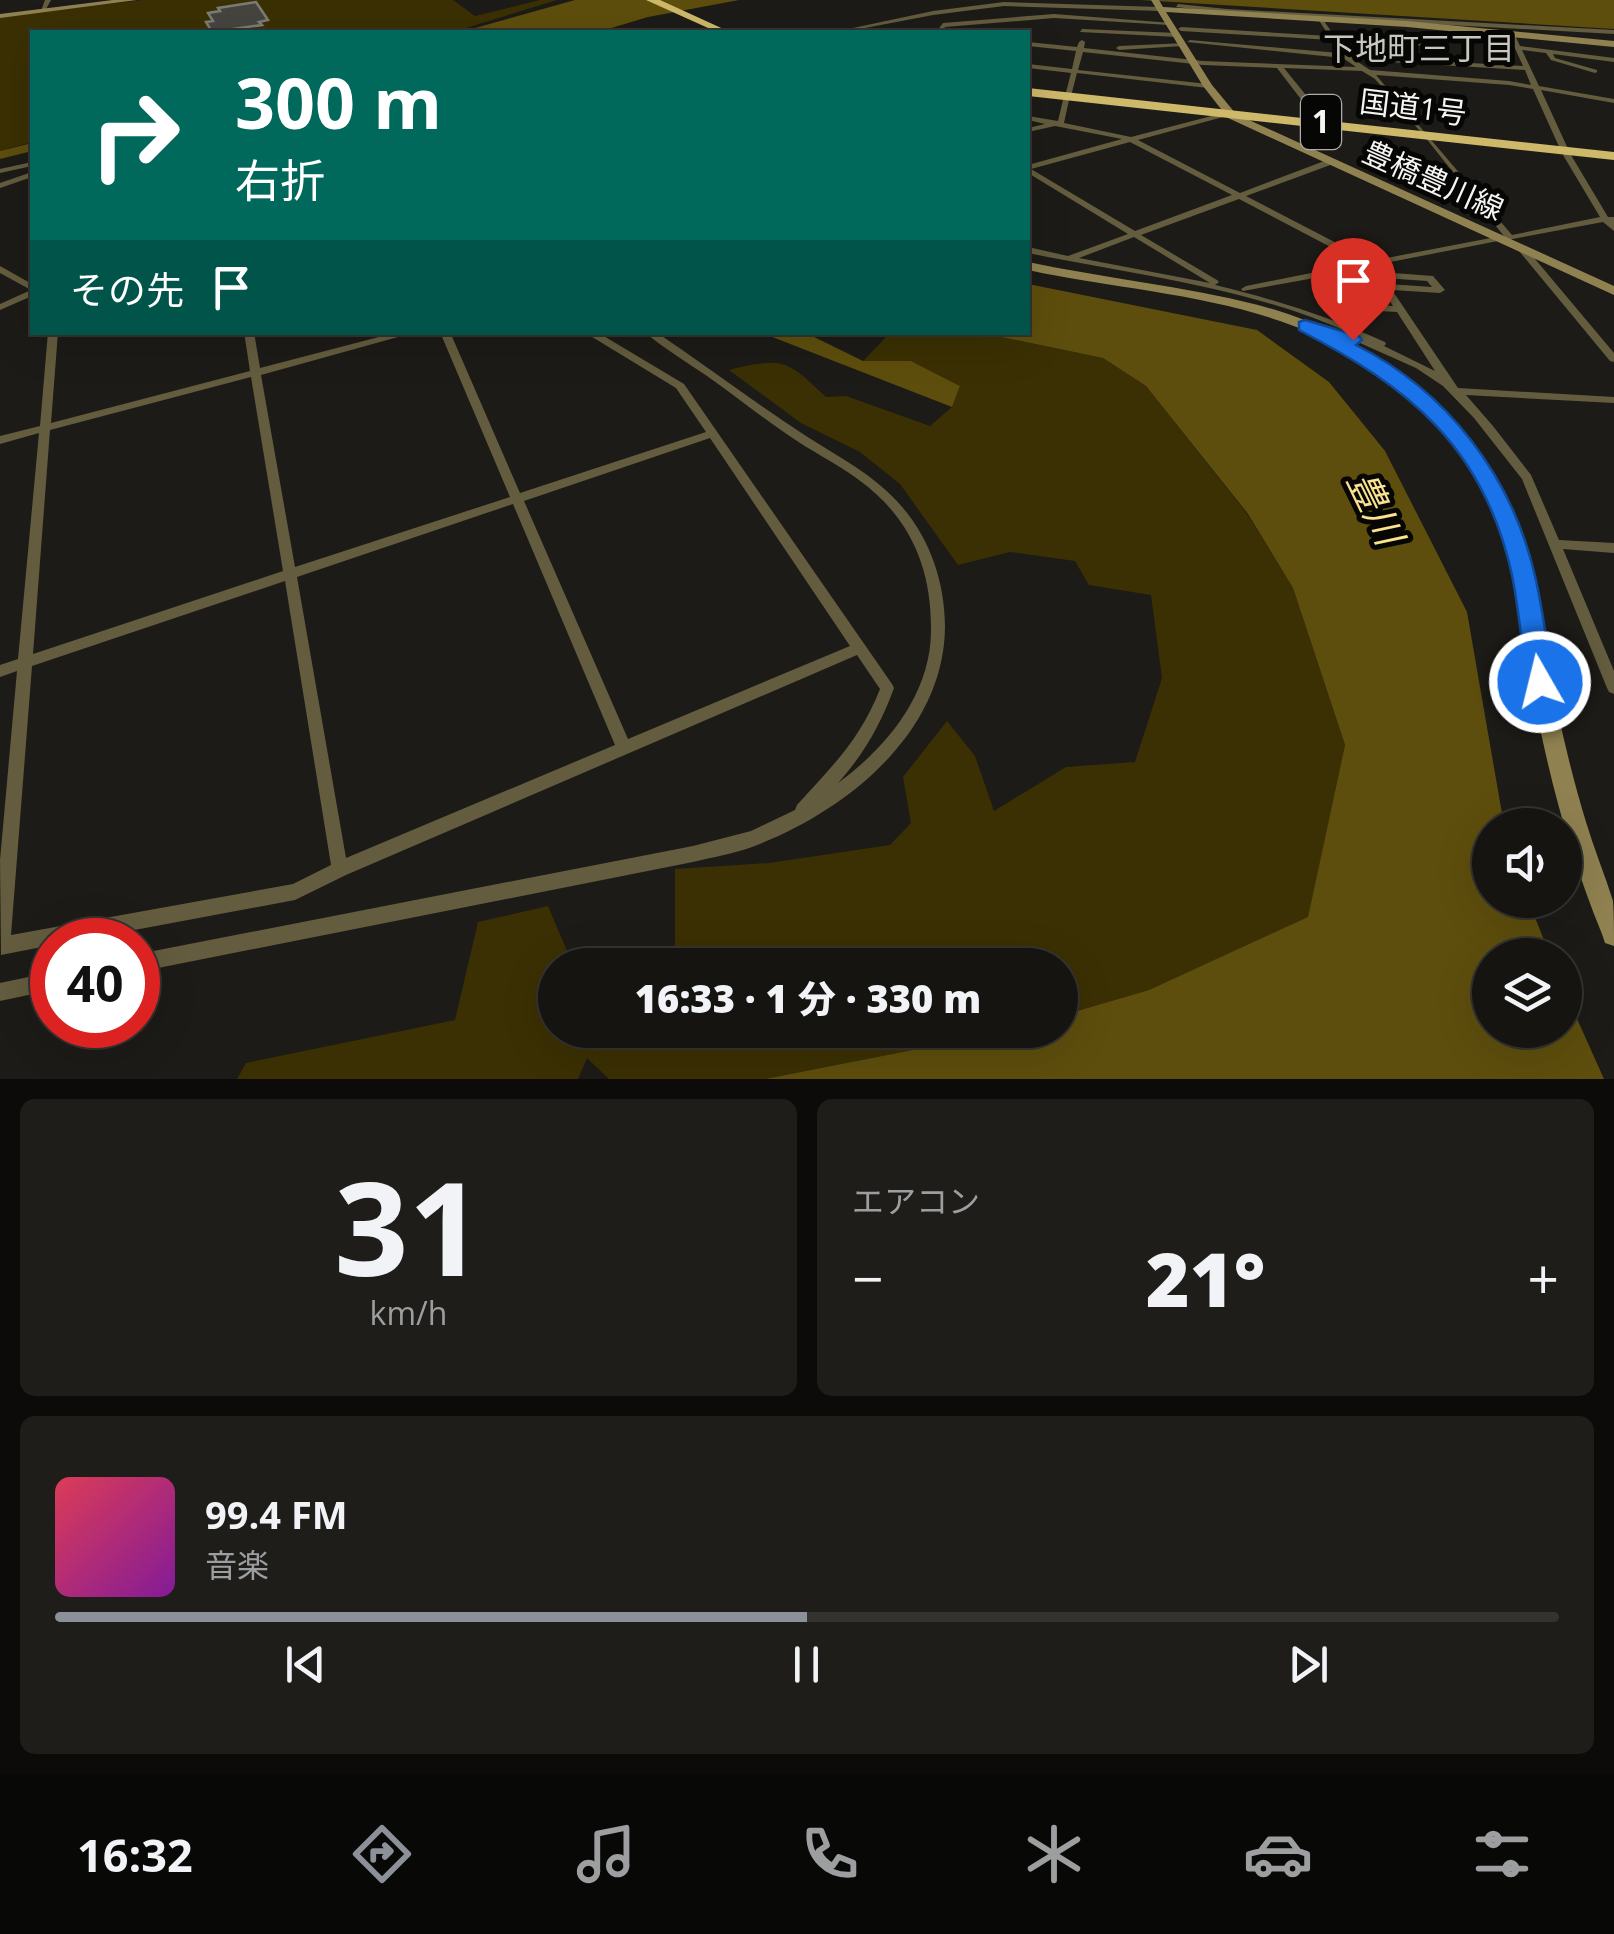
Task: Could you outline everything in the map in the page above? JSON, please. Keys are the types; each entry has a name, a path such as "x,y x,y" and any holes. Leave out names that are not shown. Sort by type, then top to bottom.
{"highway":[{"path":"642,0 710,30"},
{"path":"651,0 720,30"},
{"name":"国道1号","path":"1030,94 1427,136"},
{"name":"国道1号","path":"1232,115 1323,122 1614,158"}],"main road":[{"path":"0,16 132,0"},
{"path":"1163,5 1614,44"},
{"path":"1163,5 1170,22 1232,115"},
{"path":"1163,5 1182,38"},
{"path":"1199,63 1208,86 1232,115"},
{"name":"豊橋豊川線","path":"1232,115 1614,288"},
{"name":"豊橋豊川線","path":"1232,115 1614,288"},
{"path":"1030,266 1226,304 1305,326 1370,359 1413,391 1459,436 1488,481 1508,524 1523,574 1540,682 1578,841 1614,934"}],"street":[{"path":"43,10 48,0"},
{"path":"933,13 955,6 1031,0"},
{"path":"1058,0 1120,6 1163,5"},
{"path":"1061,122 1081,46 1083,3"},
{"path":"848,30 1004,4 1083,3 1614,32"},
{"path":"1120,6 1122,21 1141,46"},
{"path":"1246,14 1265,47 1323,122"},
{"path":"1322,19 1347,57 1366,70 1427,136 1504,238"},
{"path":"991,30 994,20"},
{"path":"940,30 943,25 994,20 1170,22"},
{"path":"1407,24 1436,75"},
{"path":"1082,32 1182,38 1347,57 1528,68"},
{"path":"1511,33 1566,153 1614,228"},
{"path":"1030,44 1111,48 1182,38 1256,34 1419,44"},
{"path":"1081,46 1199,63 1436,75 1614,101"},
{"path":"1518,48 1614,60"},
{"path":"1548,51 1553,59 1595,71"},
{"path":"1030,66 1208,86"},
{"path":"1030,167 1232,115"},
{"path":"1030,118 1131,140 1370,264 1448,383 1527,478 1614,688"},
{"path":"1030,130 1061,122"},
{"path":"1068,259 1330,162"},
{"path":"0,170 30,164"},
{"path":"1030,169 1222,287"},
{"path":"0,186 30,175"},
{"path":"1240,291 1610,220"},
{"path":"1522,249 1614,359"},
{"path":"1030,250 1240,291 1323,317 1448,383"},
{"path":"0,269 30,290"},
{"path":"1323,274 1344,307 1400,309"},
{"path":"1377,275 1430,278 1440,290 1385,287"},
{"path":"0,307 30,292"},
{"path":"1305,326 1317,327 1407,362 1448,383 1614,400"},
{"path":"52,335 4,860 1,946 295,892 340,869 860,648"},
{"path":"250,335 340,869"},
{"path":"0,440 400,335"},
{"path":"446,335 624,747"},
{"path":"594,335 680,386 887,688 876,721 851,762 795,820"},
{"path":"160,959 693,854 755,838 795,820 864,774 890,747 928,686 937,654 939,622 928,560 914,531 870,481 781,425 760,405 654,335"},
{"path":"0,671 714,432"},
{"path":"1555,544 1614,548"},
{"path":"0,992 30,986"}],"shaded area":[{"path":"143,0 453,0 475,16 540,0 557,0 460,30 30,30 30,143 0,151 0,17"},
{"path":"888,335 992,335 1103,358 1146,386 1248,515 1293,588 1345,745 1308,918 1149,990 1078,1011 1078,948 675,948 675,869 769,863 890,845 911,823 903,777 947,721 975,756 994,811 1066,767 1135,762 1162,678 1151,595 1089,585 1075,561 1010,552 958,565 900,484 860,452 801,423 729,370 761,363 783,364 826,397 846,396 930,426 952,407 960,386 911,361 863,361"},
{"path":"548,906 566,948 538,948 538,1048 923,1048 765,1079 609,1079 587,1058 578,1079 237,1079 246,1063 455,1020 478,922"}],"water":[{"path":"575,0 739,0 648,17 605,30 468,30"},
{"path":"1140,0 1614,0 1614,29"},
{"name":"豊川","path":"1030,284 1257,330 1329,382 1385,451 1467,612 1501,808 1472,808 1472,918 1535,918 1543,938 1472,938 1472,1048 1582,1048 1582,1030 1604,1079 765,1079 923,1048 1078,1048 1078,1011 1149,990 1308,917 1345,745 1293,588 1248,514 1146,386 1103,358 992,335 1030,335"},
{"path":"767,335 810,335 863,361 911,361 960,386 952,407"}],"building":[{"path":"256,2 268,20 259,22 262,25 211,30 206,22 213,21 208,13 220,11 218,8"}],"waterway":[{"path":"0,155 30,148"}],"district":[{"name":"下地町三丁目","path":"1419,49"}],"route":[{"path":"1353,340 1305,326 1370,359 1413,391 1439,414 1476,458 1508,524 1523,574 1540,682"}]}
